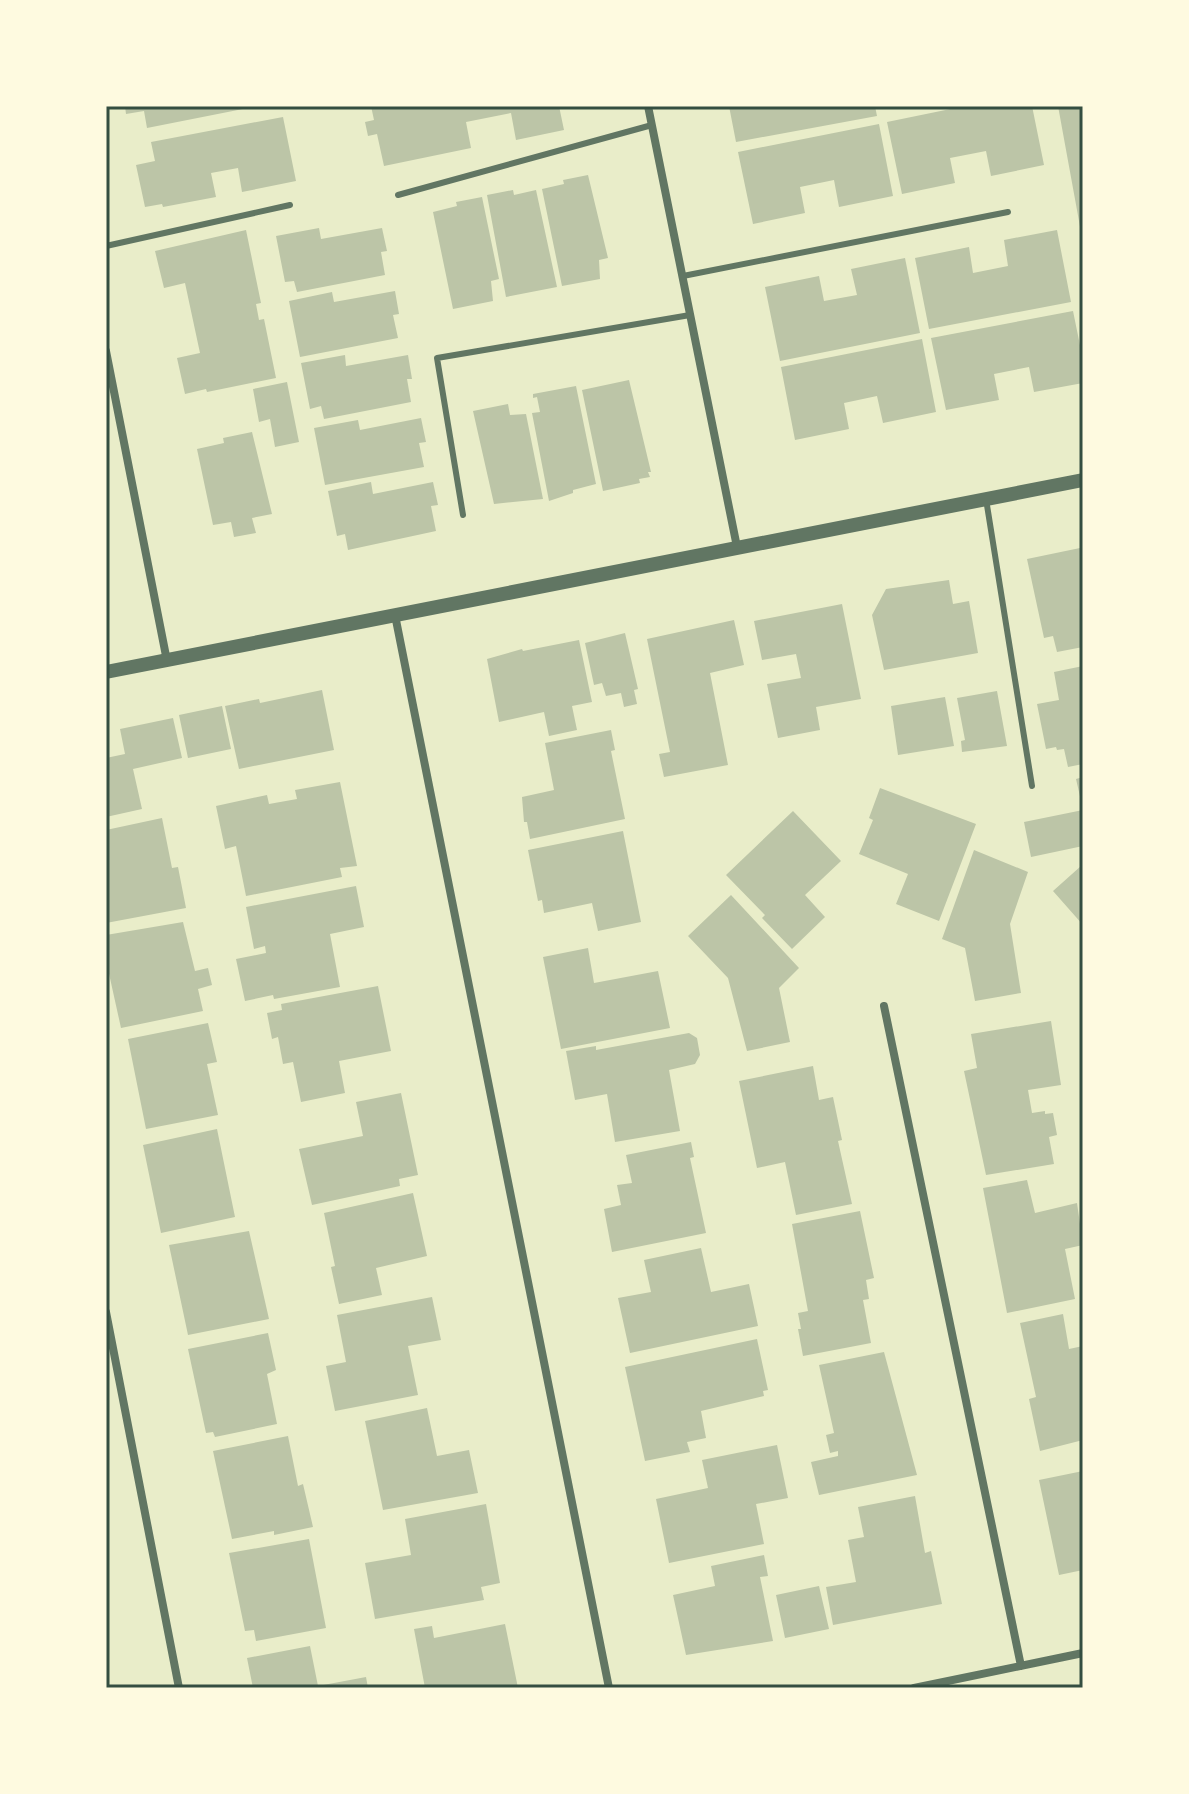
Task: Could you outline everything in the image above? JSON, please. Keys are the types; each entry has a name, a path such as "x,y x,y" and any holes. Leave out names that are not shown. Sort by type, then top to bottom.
{"street":[{"path":"648,106 737,547"},
{"path":"106,351 167,661"},
{"path":"106,672 1083,480"},
{"path":"395,615 609,1688"},
{"path":"884,1006 1021,1666"},
{"path":"106,1312 179,1688"},
{"path":"914,1688 963,1683 1021,1666 1083,1653"}],"lane":[{"path":"398,195 652,125"},
{"path":"106,246 290,205"},
{"path":"683,276 1008,212"},
{"path":"463,515 437,358 690,315"},
{"path":"986,499 1032,786"}],"building":[{"path":"125,106 253,107 147,128 144,111 126,114"},
{"path":"371,106 559,106 564,130 516,140 511,113 466,122 471,148 384,166 377,134 368,136 365,122 374,120"},
{"path":"729,106 875,106 877,116 736,142"},
{"path":"965,106 1032,106 1044,165 991,176 986,151 950,158 955,183 902,194 887,122"},
{"path":"1058,106 1083,106 1083,232 1081,232"},
{"path":"283,117 296,181 242,192 238,168 211,173 216,197 163,207 162,204 145,207 136,165 155,161 151,142"},
{"path":"879,124 893,196 839,207 834,180 800,187 805,213 753,224 738,152"},
{"path":"588,175 608,258 599,260 600,279 562,286 542,189 564,184 563,180"},
{"path":"513,190 514,195 536,190 557,287 506,297 487,195"},
{"path":"482,197 499,279 491,281 493,301 453,309 433,212 457,206 456,202"},
{"path":"319,228 321,239 382,228 387,251 381,252 385,275 297,292 294,281 285,282 276,236"},
{"path":"246,230 261,303 256,304 259,320 264,319 276,378 185,394 177,358 200,353 185,283 164,288 155,251"},
{"path":"1057,230 1071,302 929,329 915,258 969,247 973,273 1008,266 1004,240"},
{"path":"905,258 920,333 780,361 765,287 819,276 824,301 857,295 851,269"},
{"path":"395,291 399,314 393,315 398,338 300,357 289,301 332,292 334,302"},
{"path":"1073,311 1083,360 1083,383 1034,392 1029,367 994,374 999,400 946,410 931,338"},
{"path":"922,339 936,412 883,423 877,396 844,403 849,429 795,440 781,367"},
{"path":"345,355 346,366 408,355 412,379 407,379 411,402 324,419 321,406 310,409 301,363"},
{"path":"629,380 650,477 639,479 640,483 603,491 582,390"},
{"path":"287,382 299,442 275,447 270,419 259,422 253,389"},
{"path":"576,386 596,484 549,501 532,413 540,412 537,397 533,398 533,394"},
{"path":"508,404 510,415 526,414 543,499 494,504 473,411"},
{"path":"421,418 426,442 419,443 424,467 325,485 314,428 358,420 360,430"},
{"path":"252,432 272,514 252,518 256,533 234,537 231,522 213,525 197,449 224,443 223,438"},
{"path":"371,482 373,494 433,482 438,505 431,506 436,531 348,550 345,534 337,536 328,491"},
{"path":"1080,548 1083,562 1083,647 1057,652 1053,636 1044,638 1027,559"},
{"path":"949,580 953,604 969,601 978,653 884,670 872,615 886,589"},
{"path":"842,604 861,699 816,707 820,730 778,738 767,684 801,678 796,654 762,660 754,621"},
{"path":"734,620 744,665 710,673 728,765 664,777 659,754 670,752 647,639"},
{"path":"625,633 638,689 634,690 637,704 624,707 621,693 606,696 602,683 594,685 585,643"},
{"path":"579,640 592,702 572,706 577,730 549,736 544,712 499,722 487,659 522,649"},
{"path":"1083,666 1083,764 1068,767 1064,749 1046,749 1037,704 1059,700 1054,672"},
{"path":"322,690 334,750 239,769 225,706 259,699 260,703"},
{"path":"997,691 1007,746 962,752 961,741 965,740 957,698"},
{"path":"945,697 954,746 898,755 891,706"},
{"path":"222,706 231,749 188,758 179,715"},
{"path":"173,718 182,758 133,769 142,809 106,817 106,758 125,754 120,729"},
{"path":"611,730 615,750 611,751 625,819 530,839 527,822 524,822 522,797 554,790 545,743"},
{"path":"1083,777 1083,805 1082,805 1076,779"},
{"path":"340,782 357,866 340,868 342,877 246,896 236,846 225,849 216,806 267,795 269,804 297,799 295,790"},
{"path":"880,788 976,824 939,921 896,904 908,874 859,854 873,820 869,818"},
{"path":"1083,810 1083,846 1031,857 1024,822"},
{"path":"793,811 841,861 805,895 825,917 792,949 762,918 765,915 726,875"},
{"path":"162,818 172,868 178,867 186,908 106,923 106,830"},
{"path":"623,831 641,922 598,931 592,903 544,913 542,900 538,901 528,850"},
{"path":"974,850 1028,872 1010,924 1021,993 975,1001 965,948 942,939"},
{"path":"1081,866 1083,868 1083,925 1053,891"},
{"path":"356,886 364,927 330,934 340,987 245,1001 236,959 266,953 265,946 254,949 246,907"},
{"path":"731,895 799,968 779,988 790,1042 747,1051 728,978 688,936"},
{"path":"183,922 195,971 208,968 212,985 198,989 203,1011 121,1028 106,960 106,935"},
{"path":"588,948 594,983 658,971 670,1028 561,1049 543,957"},
{"path":"378,986 391,1051 339,1061 345,1093 301,1102 293,1062 283,1064 278,1037 272,1039 267,1013 282,1010 281,1004"},
{"path":"1051,1021 1061,1085 1028,1090 1032,1113 1053,1113 1057,1135 1049,1137 1054,1164 986,1175 964,1071 977,1068 971,1034"},
{"path":"208,1023 217,1062 207,1064 218,1115 146,1129 128,1039"},
{"path":"689,1033 697,1038 700,1055 695,1064 669,1070 680,1131 615,1142 607,1094 575,1100 566,1051 596,1046 596,1050"},
{"path":"813,1066 819,1100 833,1097 842,1140 838,1141 852,1204 796,1215 785,1162 757,1168 739,1081"},
{"path":"401,1093 418,1175 399,1179 400,1186 312,1205 299,1149 363,1136 356,1102"},
{"path":"217,1129 235,1217 161,1233 143,1145"},
{"path":"691,1142 694,1157 690,1158 706,1233 612,1252 604,1209 621,1205 617,1185 632,1183 626,1155"},
{"path":"1027,1180 1035,1213 1077,1203 1083,1245 1065,1249 1075,1299 1007,1313 983,1188"},
{"path":"413,1193 427,1256 376,1268 382,1295 339,1304 324,1213"},
{"path":"860,1211 874,1278 866,1280 869,1299 863,1300 871,1343 803,1356 798,1313 808,1311 792,1224"},
{"path":"249,1231 269,1319 188,1335 169,1245"},
{"path":"701,1248 711,1292 749,1284 758,1326 630,1353 618,1298 651,1292 644,1260"},
{"path":"432,1297 441,1340 408,1346 418,1395 335,1411 326,1366 346,1362 337,1315"},
{"path":"1063,1314 1069,1349 1083,1346 1083,1440 1040,1451 1029,1399 1036,1397 1020,1323"},
{"path":"268,1333 276,1370 267,1374 277,1424 215,1437 213,1432 206,1433 188,1349"},
{"path":"757,1339 768,1390 763,1391 764,1396 701,1411 706,1438 687,1442 690,1452 645,1461 625,1367"},
{"path":"884,1352 917,1475 819,1495 811,1462 838,1456 838,1451 830,1453 826,1435 834,1433 819,1365"},
{"path":"427,1408 437,1456 469,1450 478,1493 383,1510 365,1421"},
{"path":"288,1436 298,1486 303,1484 313,1527 232,1539 213,1451"},
{"path":"777,1445 788,1498 756,1504 764,1544 669,1563 656,1499 708,1488 702,1460"},
{"path":"1083,1471 1083,1570 1059,1575 1039,1480"},
{"path":"915,1496 925,1553 931,1551 942,1604 833,1625 826,1587 856,1582 848,1540 864,1537 858,1507"},
{"path":"486,1504 500,1583 481,1587 484,1600 375,1619 365,1563 411,1555 405,1519"},
{"path":"309,1539 326,1628 256,1641 254,1630 245,1631 229,1553"},
{"path":"764,1555 768,1576 760,1577 773,1641 686,1655 673,1595 715,1586 711,1566"},
{"path":"819,1586 829,1629 785,1638 776,1595"},
{"path":"505,1624 518,1688 425,1688 414,1629 432,1626 434,1638"},
{"path":"310,1646 318,1686 366,1677 368,1688 253,1688 247,1658"}]}
